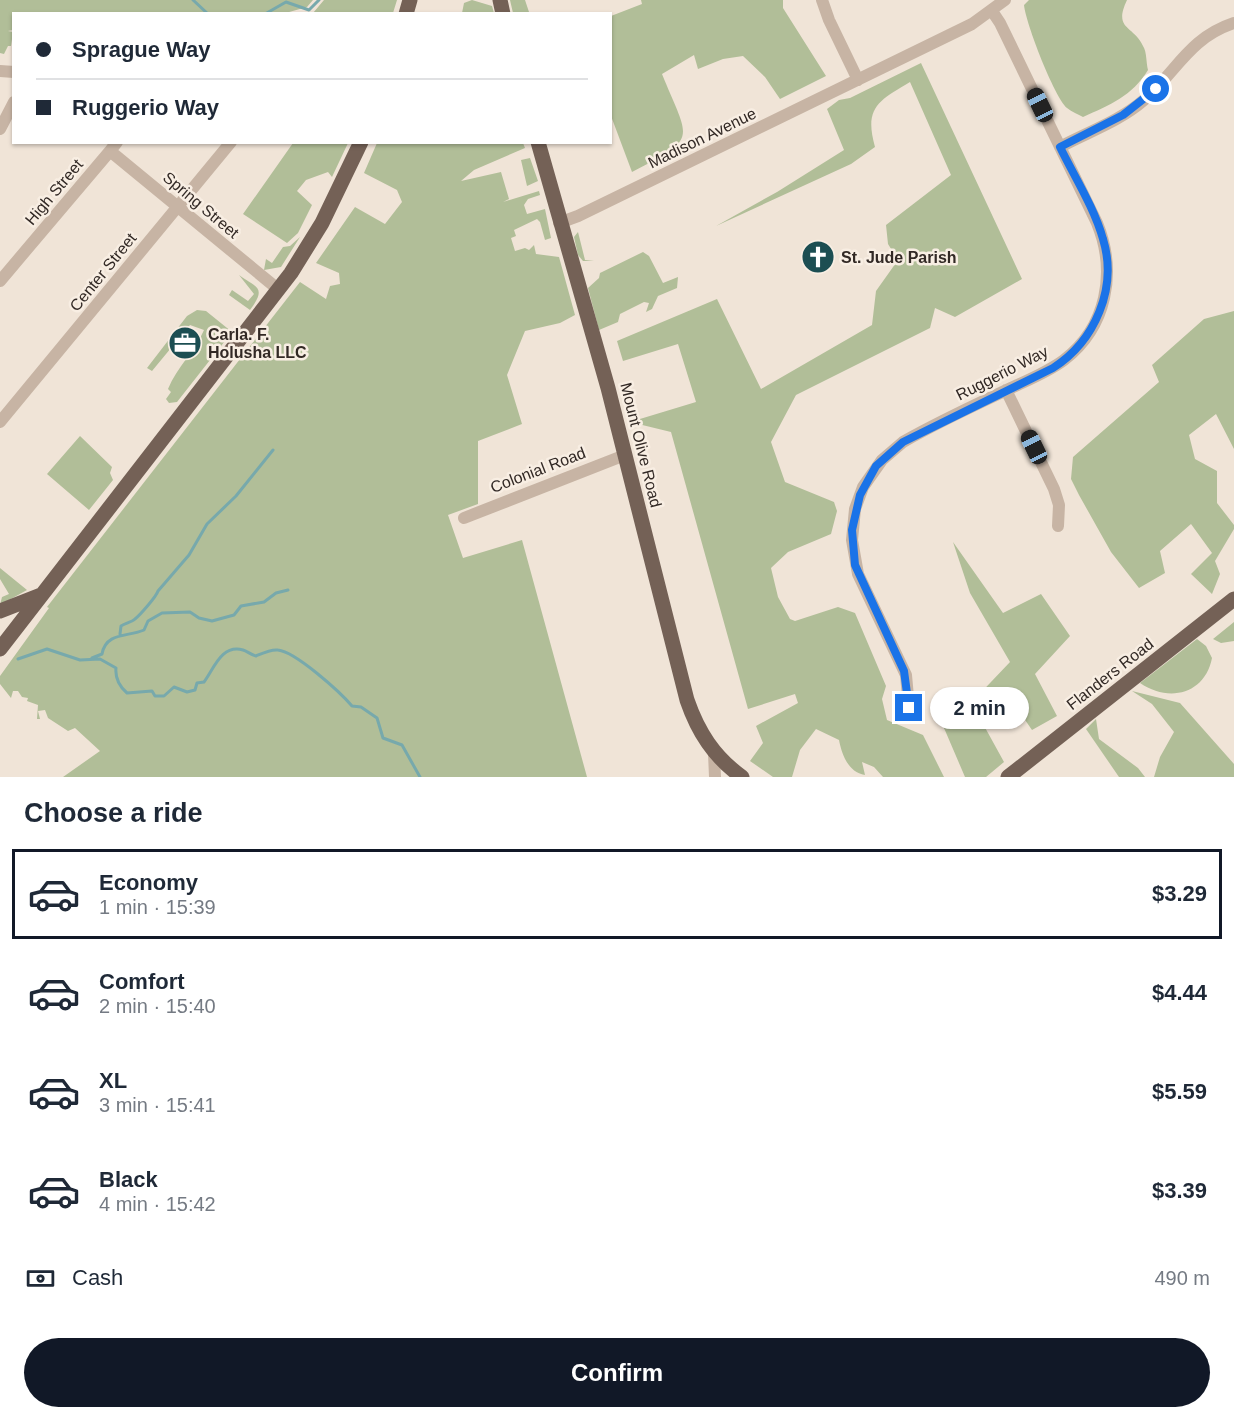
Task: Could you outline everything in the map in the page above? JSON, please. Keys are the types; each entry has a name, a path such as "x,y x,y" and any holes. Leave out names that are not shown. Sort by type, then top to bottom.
{"main road":[{"path":"0,649 279,290 322,223 360,144"},
{"name":"Mount Olive Road","path":"538,144 625,455 685,693 697,726 714,753 740,776"},
{"path":"0,611 41,595"},
{"name":"Flanders Road","path":"1008,777 1234,599"}],"street":[{"path":"822,0 858,80"},
{"name":"Madison Avenue","path":"560,223 588,212 972,24 1005,0"},
{"name":"Ruggerio Way","path":"909,708 904,671 855,565 852,540 855,509 872,473 895,448 918,434 1053,368 1072,353 1091,330 1103,302 1108,270 1103,238 1000,23 992,11"},
{"path":"1060,147 1131,110 1156,89 1194,45 1210,33 1234,23"},
{"path":"0,129 12,106"},
{"name":"Center Street","path":"0,422 229,144"},
{"name":"Spring Street","path":"114,147 177,207 279,290"},
{"name":"High Street","path":"0,282 114,147"},
{"path":"1006,390 1054,489 1059,505 1058,526"},
{"name":"Colonial Road","path":"464,518 625,455"},
{"name":"Mount Olive Road","path":"714,753 715,777"}],"green space":[{"path":"0,0 313,0 307,7 289,12 12,12 12,30 8,31 12,32 11,46 8,46 4,54 0,53"},
{"path":"324,0 397,0 393,12 314,12"},
{"path":"472,0 492,6 494,12 462,12 464,3"},
{"path":"510,0 525,0 529,12 513,12"},
{"path":"641,0 783,0 783,8 826,76 780,99 765,77 743,56 723,59 698,69 694,55 662,74 678,113 683,135 669,151 632,172 612,119 612,16 642,4"},
{"path":"1029,0 1127,0 1123,10 1123,22 1144,48 1148,70 1135,87 1111,104 1083,117 1071,111 1055,90 1035,43 1024,5"},
{"path":"921,63 1022,279 955,317 935,308 930,328 796,395 771,442 785,482 834,502 837,511 831,534 788,552 771,568 778,597 790,619 795,621 838,607 855,613 886,686 882,699 887,720 923,735 944,777 883,777 874,767 862,762 865,775 859,773 850,767 839,740 816,729 800,750 792,777 773,777 750,761 763,743 756,726 798,703 795,694 748,709 671,432 630,422 696,402 678,344 623,361 617,341 717,299 761,389 872,325 876,291 898,260 888,244 886,225 951,175 910,82 889,95 876,107 871,123 875,147 851,164 716,226 777,192 844,150 827,109 839,100 850,98"},
{"path":"292,144 348,144 332,177 328,172 306,180 297,191 312,205 298,233 287,243 243,214"},
{"path":"377,144 523,144 525,148 474,170 461,181 501,172 509,199 503,202 539,191 540,195 528,199 524,205 527,214 545,209 551,238 545,240 537,219 514,230 516,236 511,238 515,251 525,248 529,250 534,245 536,254 559,257 575,315 560,323 525,331 507,375 522,424 478,441 478,504 448,515 463,558 522,540 587,777 63,777 100,751 75,728 68,731 48,718 45,710 38,711 40,719 37,719 38,705 27,701 28,698 22,697 18,691 13,691 11,698 0,684 0,676 49,608 47,607 300,282 326,299 330,286 340,284 339,273 316,263 355,207 385,224 402,202 397,190 364,173"},
{"path":"530,158 538,181 527,186 521,160"},
{"path":"578,232 585,260 594,261 583,261 578,255 574,237"},
{"path":"300,237 281,267 264,270 266,259 272,263 283,247 290,246"},
{"path":"643,252 649,256 663,283 678,277 677,288 658,296 652,309 646,312 649,303 644,302 620,314 618,322 599,330 588,288 599,278 600,273"},
{"path":"239,275 255,286 259,292 250,310 229,295 232,290 248,301 254,294"},
{"path":"197,310 206,311 232,332 177,402 169,403 166,399 171,392 168,389 204,330 190,325 152,371 147,368 187,316"},
{"path":"1234,311 1234,449 1216,414 1189,435 1195,459 1217,471 1217,503 1234,525 1234,529 1215,561 1220,574 1212,594 1191,574 1212,553 1191,524 1160,551 1165,573 1139,588 1111,552 1079,495 1071,479 1073,457 1159,382 1152,365 1204,319"},
{"path":"80,436 112,467 110,473 113,480 89,510 47,474"},
{"path":"953,542 1003,613 1041,594 1070,636 1035,674 1057,716 1032,730 1010,698 982,722 1004,762 986,777 965,777 938,714 971,703 1010,662 970,593"},
{"path":"0,568 27,590 0,605 2,597 9,594 0,579"},
{"path":"1234,622 1234,641 1221,643 1213,639"},
{"path":"1197,639 1206,646 1212,658 1202,680 1194,687 1184,692 1162,693 1140,683"},
{"path":"1132,691 1180,703 1234,764 1234,777 1154,777 1160,757 1174,732 1152,704"},
{"path":"1096,719 1099,739 1138,768 1145,777 1119,777 1086,729"}],"waterway":[{"path":"193,0 206,12"},
{"path":"268,12 286,2 309,10 319,0"},
{"path":"120,634 121,626 134,620 148,606 189,555 207,524 236,496 273,450"},
{"path":"92,658 102,654 108,642 118,636 144,630 148,621 162,613 190,612 199,618 212,621 234,615 241,606 264,602 276,593 288,590"},
{"path":"18,659 47,649 80,660 100,659 116,668 118,682 127,693 152,691 155,696 164,696 174,687 187,692 195,690 197,683 204,682 219,659 229,651 243,650 256,656 270,651 286,652 306,665 352,706 361,707 377,718 383,738 402,745 420,777"}],"place":[{"name":"St. Jude Parish","path":"818,257"},
{"name":"Carla. F. Holusha LLC","path":"185,343"}],"route":[{"path":"909,708 907,678 855,565 852,530 860,495 876,466 903,442 1053,368 1079,346 1091,330 1098,317 1107,287 1107,253 1097,223 1060,147 1123,115 1145,100 1156,89"}]}
